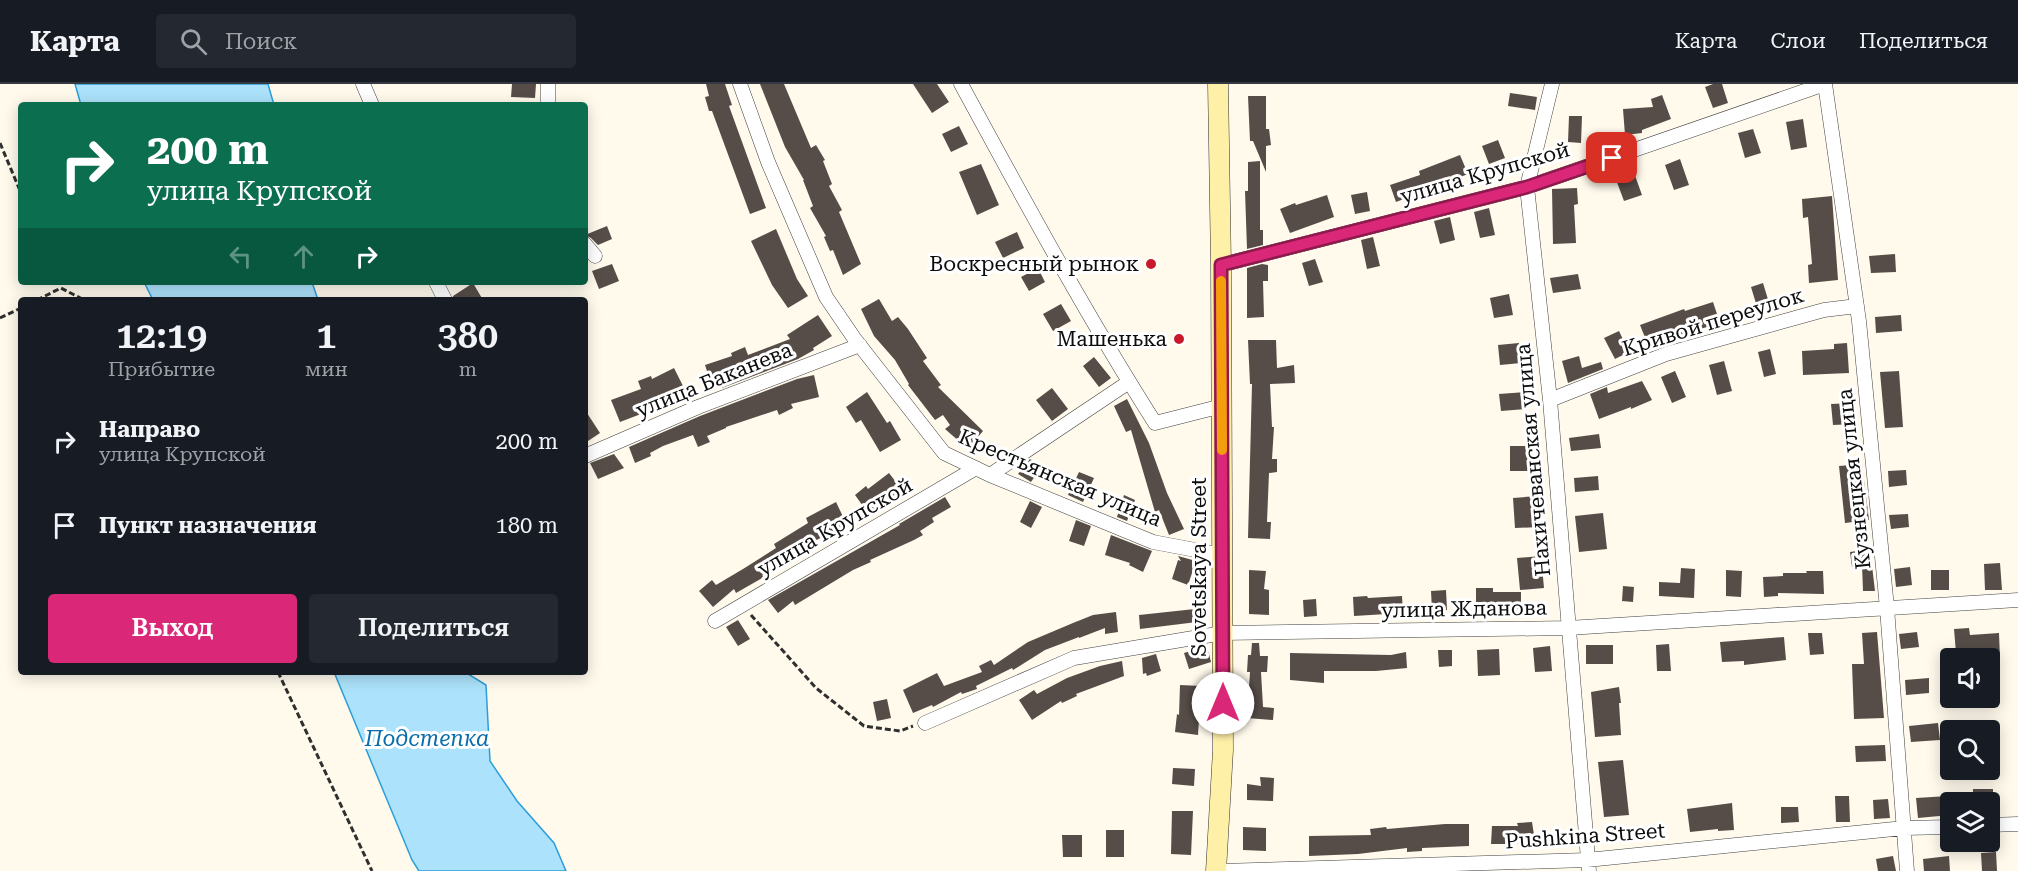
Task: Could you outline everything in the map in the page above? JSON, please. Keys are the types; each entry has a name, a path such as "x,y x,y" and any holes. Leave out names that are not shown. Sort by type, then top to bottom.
{"street":[{"path":"363,84 371,102"},
{"path":"548,84 548,102"},
{"name":"Крестьянская улица","path":"741,84 768,162 826,297 860,345 944,453 990,475 1153,542 1222,555"},
{"path":"961,84 1022,198 1155,423 1222,406"},
{"name":"Sovetskaya Street","path":"1216,871 1223,750 1218,84"},
{"name":"Нахичеванская улица","path":"1551,84 1527,187 1550,400 1588,865"},
{"name":"улица Крупской","path":"1221,265 1527,187 1825,84"},
{"name":"Кузнецкая улица","path":"1825,84 1857,306 1887,608 1907,871"},
{"path":"588,248 595,256"},
{"name":"Кривой переулок","path":"1550,400 1665,354 1824,310 1857,306"},
{"name":"улица Баканева","path":"588,455 698,407 860,345"},
{"path":"990,475 1130,382"},
{"name":"улица Крупской","path":"715,621 976,468"},
{"name":"улица Жданова","path":"925,723 1074,658 1223,633 1568,628 2018,600"},
{"path":"2000,825 2018,824"},
{"name":"Pushkina Street","path":"1221,871 1588,865 1904,828 1940,827"}],"path":[{"path":"0,143 18,186"},
{"path":"60,285 78,297"},
{"path":"43,297 61,288"},
{"path":"0,318 18,309"},
{"path":"741,606 750,613 816,688 864,726 900,731 925,723"},
{"path":"279,675 372,871"}],"water":[{"path":"75,84 268,84 273,102 80,102"},
{"path":"146,285 313,285 317,297 152,297"},
{"name":"Подстепка","path":"335,675 470,675 486,685 490,761 517,801 554,843 566,871 419,871 412,860"}],"building":[{"path":"512,84 536,84 535,98 511,97"},
{"path":"706,84 725,84 732,105 729,106 766,208 750,214 712,111 709,111 705,97 709,96"},
{"path":"760,84 784,84 811,148 816,145 825,160 823,161 832,184 829,186 842,210 839,212 861,264 843,275 833,250 830,251 824,237 826,236 810,208 813,206 804,180 785,147"},
{"path":"913,84 937,84 949,102 932,113"},
{"path":"1722,84 1728,103 1713,108 1705,87"},
{"path":"1510,93 1537,97 1535,110 1508,106"},
{"path":"1662,95 1671,119 1642,130 1642,133 1625,135 1623,109 1653,107 1651,99"},
{"path":"1248,96 1266,96 1266,129 1269,129 1271,145 1266,146 1266,172 1253,141 1250,141"},
{"path":"1569,116 1582,116 1581,143 1568,142"},
{"path":"1803,119 1807,147 1791,150 1786,122"},
{"path":"959,126 968,144 951,152 942,134"},
{"path":"1753,129 1761,153 1745,158 1738,133"},
{"path":"1498,140 1505,158 1489,164 1482,146"},
{"path":"1460,155 1468,174 1396,202 1390,185 1420,175 1419,171"},
{"path":"1680,159 1689,185 1674,190 1665,165"},
{"path":"1260,161 1260,230 1263,230 1263,245 1247,249 1245,191 1248,191 1248,162"},
{"path":"981,164 999,205 977,215 959,172"},
{"path":"1633,170 1642,195 1624,201 1615,177"},
{"path":"1577,188 1578,204 1574,205 1576,243 1553,244 1552,189"},
{"path":"1367,192 1370,211 1355,214 1351,195"},
{"path":"1327,195 1334,217 1290,233 1280,209"},
{"path":"1832,196 1838,280 1809,283 1808,265 1812,264 1808,217 1803,218 1802,199"},
{"path":"1489,208 1495,235 1480,238 1474,212"},
{"path":"1450,217 1455,240 1440,244 1434,221"},
{"path":"607,226 612,239 598,245 588,236 588,234"},
{"path":"776,229 797,279 808,296 788,308 772,285 751,241"},
{"path":"1017,232 1024,248 1003,258 995,242"},
{"path":"1373,237 1380,266 1367,269 1361,240"},
{"path":"1895,254 1896,272 1871,273 1869,256"},
{"path":"1315,259 1323,282 1309,286 1302,263"},
{"path":"612,264 619,281 599,289 592,271"},
{"path":"1262,264 1268,265 1268,281 1263,281 1264,317 1247,318 1247,268"},
{"path":"1038,268 1045,282 1029,291 1021,277"},
{"path":"1578,274 1581,289 1553,293 1550,278"},
{"path":"1763,283 1770,306 1758,310 1751,287"},
{"path":"470,285 474,285 481,297 453,297"},
{"path":"1509,294 1513,315 1494,318 1490,298"},
{"path":"879,299 892,321 898,317 908,329 927,358 923,361 941,385 938,387 983,431 968,449 945,429 950,425 943,415 935,420 908,385 895,360 874,336 861,309"},
{"path":"1713,302 1720,323 1648,345 1640,325 1684,309 1685,311"},
{"path":"1061,304 1071,321 1053,331 1043,314"},
{"path":"818,315 832,336 813,348 814,350 798,359 722,388 721,383 712,386 705,365 732,356 731,353 745,347 748,355 790,339 787,335"},
{"path":"1901,315 1902,331 1876,333 1875,317"},
{"path":"1619,331 1629,352 1615,359 1604,338"},
{"path":"1248,340 1276,340 1277,368 1294,365 1295,383 1270,384 1272,427 1274,427 1272,459 1277,459 1277,472 1269,473 1267,522 1271,522 1270,539 1248,538 1252,384 1250,384"},
{"path":"1519,343 1521,363 1500,365 1498,345"},
{"path":"1847,343 1849,373 1803,375 1802,351 1834,349 1834,344"},
{"path":"1770,349 1776,374 1764,377 1758,352"},
{"path":"1579,356 1582,368 1601,362 1603,369 1568,383 1562,361"},
{"path":"1094,357 1111,378 1099,387 1083,366"},
{"path":"1724,361 1732,391 1717,395 1709,365"},
{"path":"674,368 688,396 620,422 611,400 641,389 638,381 651,376 652,379"},
{"path":"1675,371 1686,397 1672,403 1661,377"},
{"path":"1899,371 1903,427 1885,428 1880,372"},
{"path":"814,375 819,397 791,404 793,408 779,415 777,410 726,427 707,436 710,442 698,447 693,435 663,446 650,453 651,456 635,463 629,447 700,416 797,379"},
{"path":"1642,381 1652,400 1599,419 1590,394 1607,387 1608,393"},
{"path":"1052,388 1068,409 1052,421 1036,400"},
{"path":"867,392 887,423 890,421 901,440 880,452 861,420 856,423 846,407"},
{"path":"1526,392 1527,409 1501,411 1499,394"},
{"path":"1127,399 1149,443 1167,493 1184,529 1169,535 1159,510 1155,512 1131,430 1126,432 1114,406"},
{"path":"1853,403 1855,424 1833,425 1831,404"},
{"path":"588,415 600,433 588,441"},
{"path":"1599,434 1601,448 1571,451 1569,438"},
{"path":"1510,446 1534,446 1534,471 1510,471"},
{"path":"614,454 624,468 598,479 590,463"},
{"path":"1030,459 1041,467 1031,482 1018,474"},
{"path":"1862,464 1869,520 1845,523 1839,466"},
{"path":"1906,470 1907,485 1889,487 1888,471"},
{"path":"1079,472 1094,478 1083,502 1068,495"},
{"path":"889,473 902,490 868,513 855,495 866,486 868,489"},
{"path":"1598,476 1599,490 1575,492 1574,478"},
{"path":"1124,495 1135,500 1127,521 1117,517"},
{"path":"1537,496 1539,527 1515,528 1513,498"},
{"path":"945,497 951,507 932,518 934,522 920,531 923,535 870,560 871,562 853,570 795,605 793,601 778,613 768,600 900,525"},
{"path":"1030,501 1042,507 1031,528 1020,522"},
{"path":"836,502 847,525 780,558 782,563 762,575 764,577 736,593 734,589 713,607 699,591 712,580 716,585 776,548 774,544 808,523 806,518"},
{"path":"1603,513 1607,549 1579,552 1575,516"},
{"path":"1908,514 1909,527 1891,529 1889,515"},
{"path":"1076,520 1091,526 1084,546 1069,541"},
{"path":"1111,535 1152,551 1143,572 1129,565 1130,563 1105,555"},
{"path":"1870,549 1875,591 1863,591 1862,565 1852,567 1850,552"},
{"path":"1178,556 1196,561 1188,585 1172,579 1178,560 1181,561"},
{"path":"1541,556 1544,588 1520,590 1517,558"},
{"path":"2000,563 2002,590 1985,590 1984,564"},
{"path":"1910,567 1912,585 1896,587 1894,569"},
{"path":"1681,568 1695,569 1694,598 1659,596 1659,582 1680,583"},
{"path":"1249,570 1266,571 1264,589 1269,590 1269,615 1249,614"},
{"path":"1726,570 1742,571 1741,597 1726,596"},
{"path":"1931,570 1949,570 1949,590 1931,590"},
{"path":"1806,571 1823,571 1824,594 1778,593 1778,596 1764,597 1763,577 1783,576 1783,573 1807,573"},
{"path":"1623,586 1634,587 1633,602 1622,601"},
{"path":"1476,588 1493,588 1493,592 1521,592 1521,609 1506,609 1506,606 1476,606"},
{"path":"1446,590 1447,610 1432,610 1431,591"},
{"path":"1367,596 1368,598 1402,596 1403,613 1354,616 1353,597"},
{"path":"1316,599 1317,616 1304,617 1303,600"},
{"path":"1195,609 1197,622 1140,629 1139,615"},
{"path":"1116,612 1118,632 1105,634 1105,628 1045,650 1013,670 1012,668 976,686 977,689 962,694 961,692 933,707 932,705 913,713 903,690 937,673 944,686 982,672 979,666 991,660 994,665 1028,642 1093,615"},
{"path":"738,620 750,639 738,646 726,627"},
{"path":"1969,628 1970,635 1999,633 2000,648 1956,648 1954,629"},
{"path":"1877,632 1884,718 1854,719 1852,664 1864,664 1862,633"},
{"path":"1917,632 1919,647 1901,649 1899,634"},
{"path":"1808,633 1822,633 1824,654 1810,655"},
{"path":"1784,637 1786,660 1744,665 1744,661 1722,662 1720,642"},
{"path":"1252,643 1259,643 1260,656 1268,656 1267,672 1261,672 1263,707 1274,708 1273,720 1247,718 1250,672 1247,672 1248,655 1251,655"},
{"path":"1669,644 1671,671 1657,671 1656,645"},
{"path":"1586,645 1613,645 1613,664 1586,664"},
{"path":"1207,646 1211,662 1189,669 1184,653"},
{"path":"1550,646 1552,671 1535,672 1533,648"},
{"path":"1499,649 1500,675 1478,676 1477,650"},
{"path":"1438,650 1452,650 1452,666 1439,667"},
{"path":"1406,652 1407,668 1376,671 1324,671 1324,683 1290,680 1290,653 1391,655"},
{"path":"1156,654 1161,671 1147,676 1146,673 1143,674 1142,658"},
{"path":"1122,661 1124,676 1076,694 1077,696 1062,703 1061,701 1032,720 1019,700 1034,690 1037,694 1067,678"},
{"path":"1929,678 1929,693 1906,695 1905,680"},
{"path":"1180,685 1201,686 1198,735 1175,732 1177,714 1179,715"},
{"path":"1619,687 1621,735 1595,737 1591,692"},
{"path":"887,699 891,718 877,721 873,702"},
{"path":"1938,723 1940,740 1911,742 1909,726"},
{"path":"1885,745 1886,761 1856,762 1855,746"},
{"path":"1623,760 1629,815 1604,817 1598,762"},
{"path":"1173,768 1195,769 1194,786 1172,784"},
{"path":"1260,777 1274,778 1273,801 1247,800 1247,784 1261,786"},
{"path":"1973,789 1993,789 1993,792 1973,792"},
{"path":"1835,796 1849,796 1850,822 1836,822"},
{"path":"1940,796 1940,816 1918,818 1916,798"},
{"path":"1888,799 1890,818 1874,819 1873,800"},
{"path":"1732,803 1734,830 1690,832 1687,809"},
{"path":"1781,807 1798,807 1799,822 1781,823"},
{"path":"1172,811 1193,811 1191,855 1171,854"},
{"path":"1532,822 1535,841 1491,844 1492,826 1518,826 1517,823"},
{"path":"1469,824 1469,846 1422,848 1422,851 1407,852 1407,848 1358,854 1309,856 1309,836 1371,835 1370,829"},
{"path":"1243,827 1266,828 1266,851 1243,850"},
{"path":"1106,830 1124,830 1124,857 1106,857"},
{"path":"1062,835 1082,835 1082,857 1063,857"},
{"path":"1996,852 1997,871 1982,871 1981,853"},
{"path":"1893,856 1896,871 1878,871 1876,859"},
{"path":"1949,856 1950,871 1924,871 1923,859"}],"slow traffic":[{"path":"1221,281 1222,450"}],"place":[{"name":"Воскресный рынок","path":"1151,264"},
{"name":"Машенька","path":"1179,339"}],"route":[{"path":"1223,703 1221,265 1527,187 1612,158"}]}
